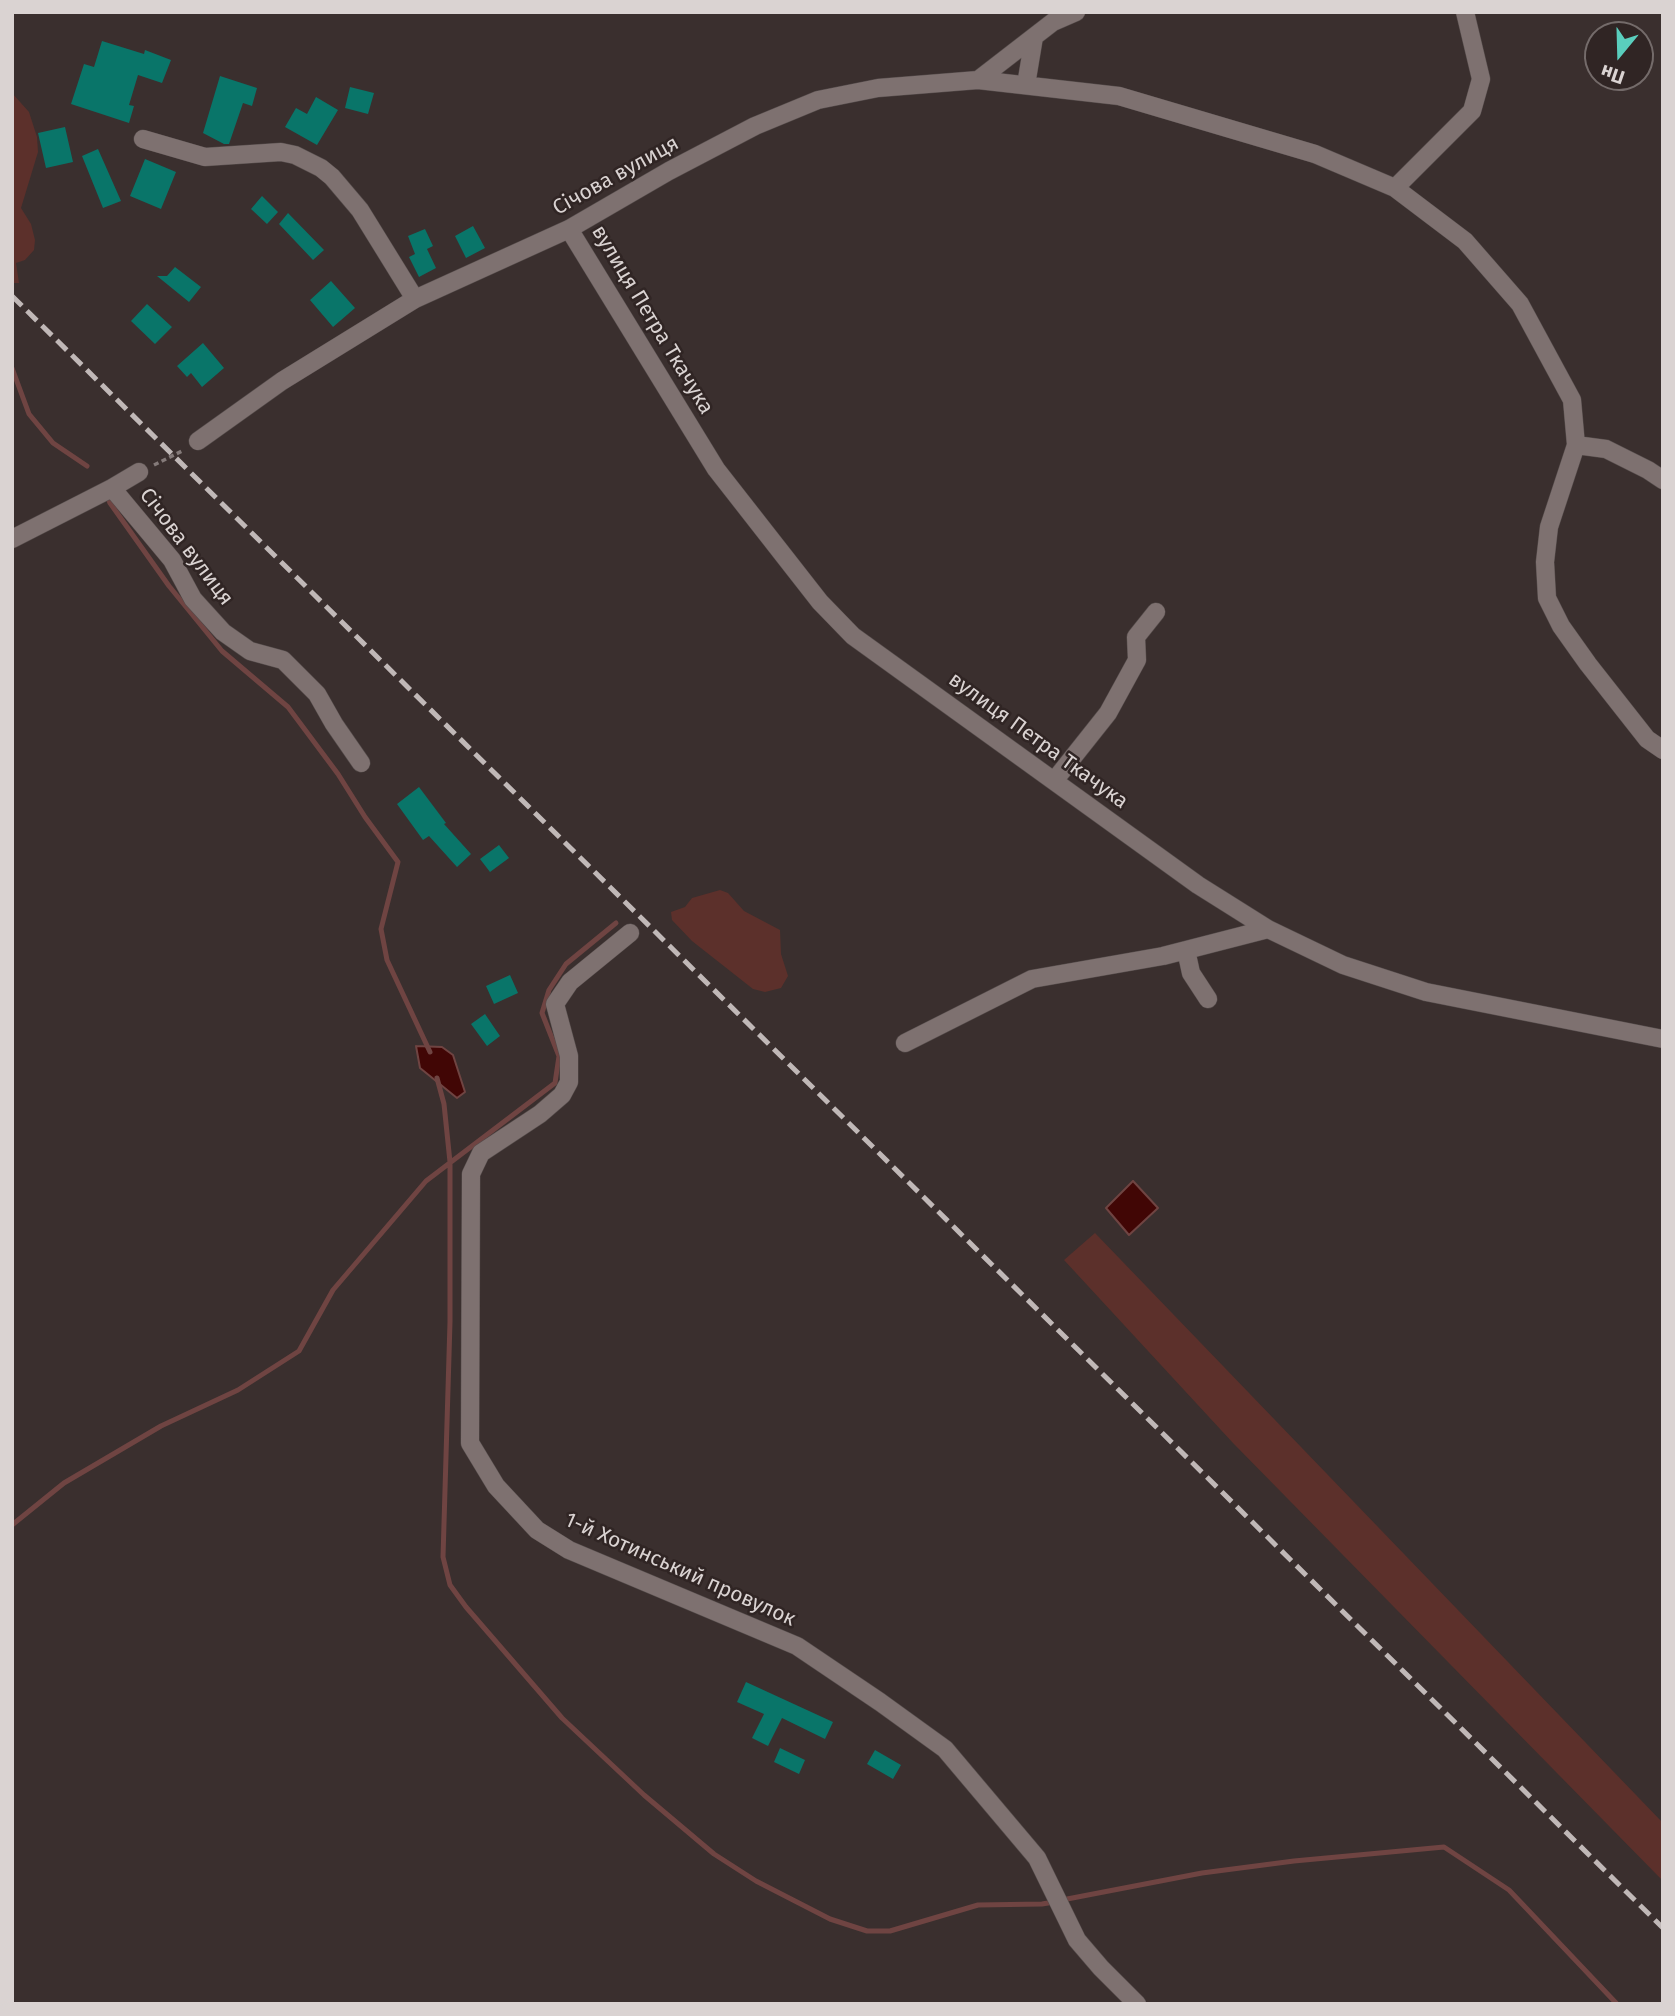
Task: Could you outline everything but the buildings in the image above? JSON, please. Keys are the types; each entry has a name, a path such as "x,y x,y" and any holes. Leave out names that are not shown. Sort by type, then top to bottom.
{"street":[{"path":"978,80 1053,22 1076,12"},
{"path":"1395,187 1472,111 1481,79 1465,12"},
{"path":"1026,85 1034,37"},
{"name":"Січова вулиця","path":"198,441 282,382 415,299 569,229 755,126 818,100 878,88 978,80 1119,96 1315,154 1395,187 1465,241 1520,304 1572,400 1576,444"},
{"path":"142,139 205,157 265,151 295,155 309,161 332,177 347,193 415,299"},
{"name":"вулиця Петра Ткачука","path":"569,229 716,469 820,603 853,636 1198,885 1268,929 1343,965 1426,992 1663,1039"},
{"path":"1663,480 1606,449 1576,444 1549,527 1545,562 1547,598 1561,626 1647,739 1663,750"},
{"path":"113,488 139,472"},
{"name":"Січова вулиця","path":"12,539 113,488 172,560 193,599 215,624 250,650 283,660 317,694 361,763"},
{"path":"1054,781 1108,713 1138,660 1136,637 1156,612"},
{"path":"905,1043 1032,979 1186,950 1268,929"},
{"name":"1-й Хотинський провулок","path":"631,933 569,982 555,1004 569,1056 569,1082 562,1095 540,1114 481,1153 471,1174 470,1443 496,1486 537,1530 569,1550 797,1646 945,1749 1037,1858 1077,1940 1137,2004"},
{"path":"1186,950 1191,973 1208,999"}],"path":[{"path":"139,472 175,456 198,441"}],"shaded area":[{"path":"12,93 29,112 37,137 38,152 21,208 31,224 35,240 34,250 25,260 16,263 19,283 12,283"},
{"path":"720,890 728,893 744,911 780,930 781,954 788,976 781,988 765,992 753,989 692,941 672,920 671,912 685,907 692,898"},
{"path":"416,1046 442,1047 453,1055 465,1092 457,1098 420,1068"},
{"path":"1133,1181 1158,1208 1129,1235 1106,1208"},
{"path":"1095,1233 1663,1823 1663,1881 1233,1443 1064,1260"}],"waterway":[{"path":"12,368 29,414 53,443 87,466"},
{"path":"107,495 169,586 222,651 288,707 398,862 381,929 387,960 430,1052"},
{"path":"12,1525 64,1483 161,1426 238,1390 299,1351 333,1290 426,1181 555,1083 559,1056 542,1013 549,990 566,964 616,923"},
{"path":"437,1078 444,1104 450,1162 450,1322 443,1557 450,1585 466,1607 562,1718 644,1795 714,1854 756,1881 830,1919 867,1931 890,1931 978,1905 1054,1902"},
{"path":"1062,1900 1202,1873 1294,1861 1444,1847 1509,1890 1617,2004"}],"railway":[{"path":"12,296 1663,1928"}]}
